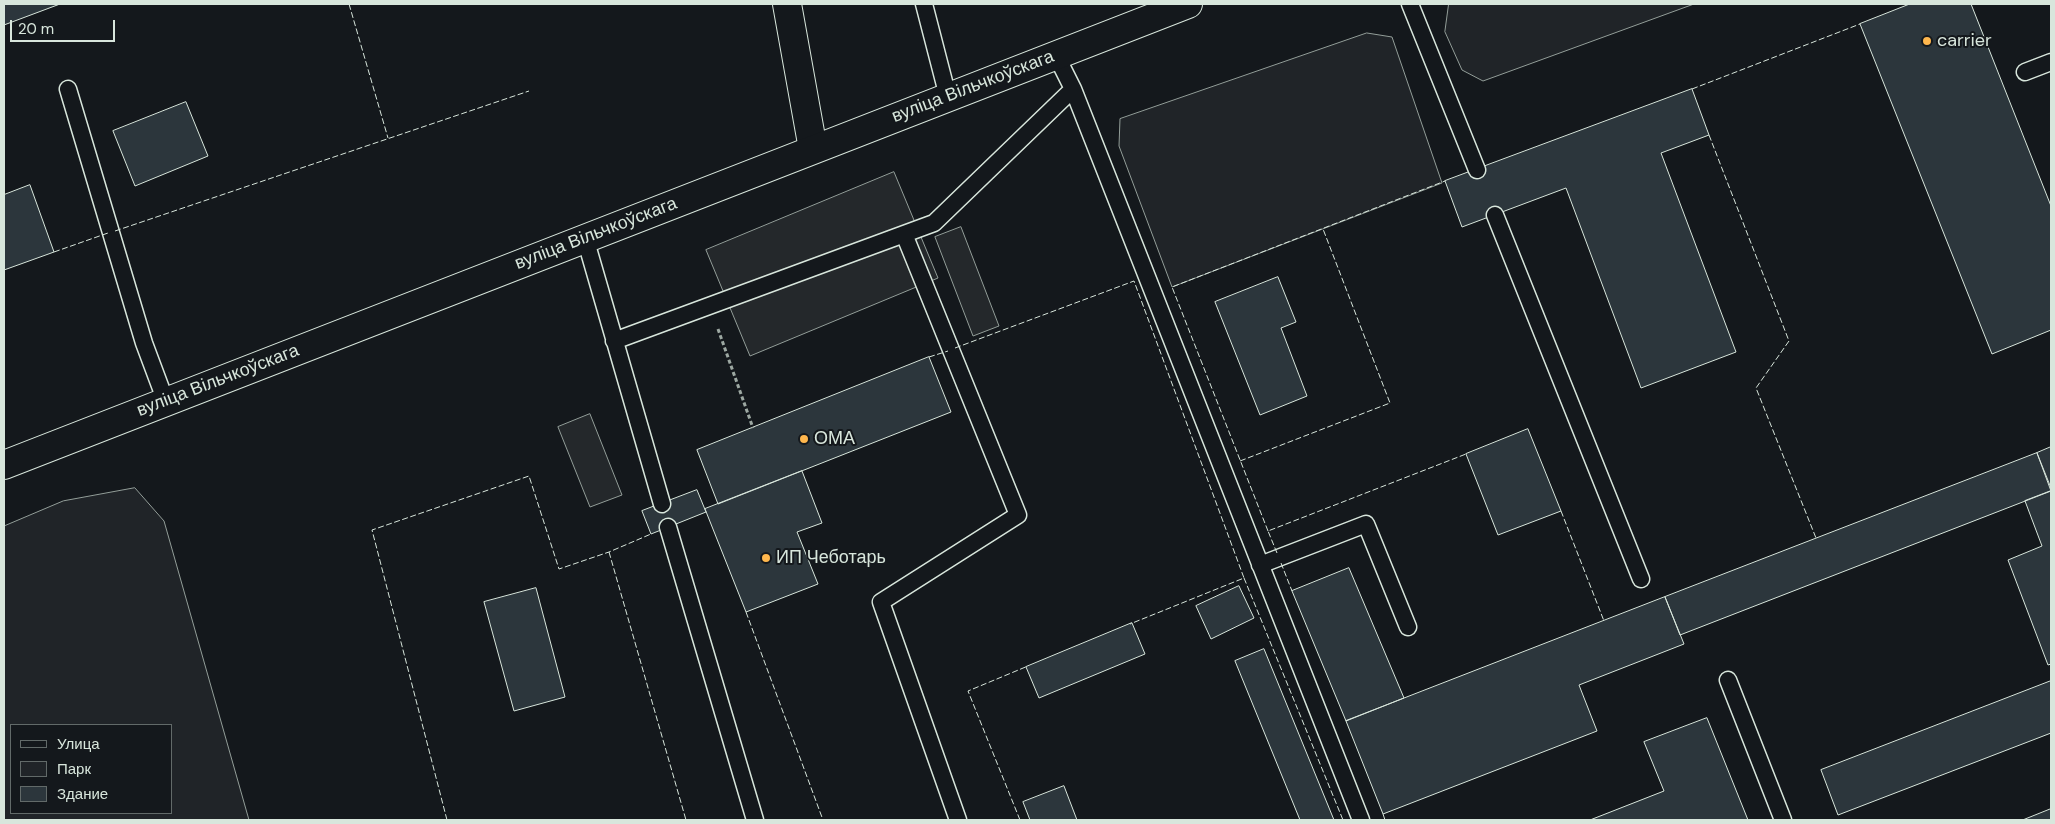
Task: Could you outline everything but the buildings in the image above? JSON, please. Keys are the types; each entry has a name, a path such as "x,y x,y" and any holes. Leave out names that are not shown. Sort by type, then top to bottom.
{"main road":[{"path":"787,4 814,149"},
{"name":"вуліца Вільчкоўскага","path":"4,465 1188,4"}],"lane":[{"path":"924,4 948,97"},
{"path":"1410,4 1477,170"},
{"path":"1056,55 1073,89 1361,820"},
{"path":"2025,72 2051,62"},
{"path":"68,89 144,343 166,402"},
{"path":"614,341 934,222 1073,89"},
{"path":"1495,215 1641,578"},
{"path":"904,234 1018,515 881,602 958,820"},
{"path":"585,238 662,504"},
{"path":"1260,565 1366,524 1408,627"},
{"path":"668,527 755,820"},
{"path":"1728,680 1783,820"}],"path":[{"path":"710,306 753,428"}],"green space":[{"path":"1449,4 1694,4 1483,81 1462,70 1445,32"},
{"path":"1367,33 1392,37 1442,183 1172,287 1119,146 1120,119"},
{"path":"135,488 164,521 249,820 4,820 4,526 63,501"}],"shaded area":[{"path":"894,172 938,278 750,356 706,250"},
{"path":"961,227 999,326 973,336 935,237"},
{"path":"590,414 622,495 590,507 558,427"}],"fence":[{"path":"349,4 388,138"},
{"path":"1692,89 1860,24"},
{"path":"115,231 529,91"},
{"path":"1709,135 1789,341 1756,388 1816,538"},
{"path":"1268,531 1172,287 1445,181"},
{"path":"1240,461 1390,403 1323,229"},
{"path":"54,252 108,233"},
{"path":"955,348 1134,281 1244,578 1130,624"},
{"path":"929,357 948,351"},
{"path":"1277,553 1268,531 1466,454"},
{"path":"447,820 372,530 529,476 559,569 609,552 651,534"},
{"path":"1561,511 1604,621"},
{"path":"609,552 686,820"},
{"path":"1281,563 1292,591"},
{"path":"1244,578 1343,820"},
{"path":"746,612 823,820"},
{"path":"1020,820 968,691 1028,666"},
{"path":"1383,814 1385,820"}],"place":[{"name":"carrier","path":"1927,41"},
{"name":"ОМА","path":"804,439"},
{"name":"ИП Чеботарь","path":"766,558"}]}
